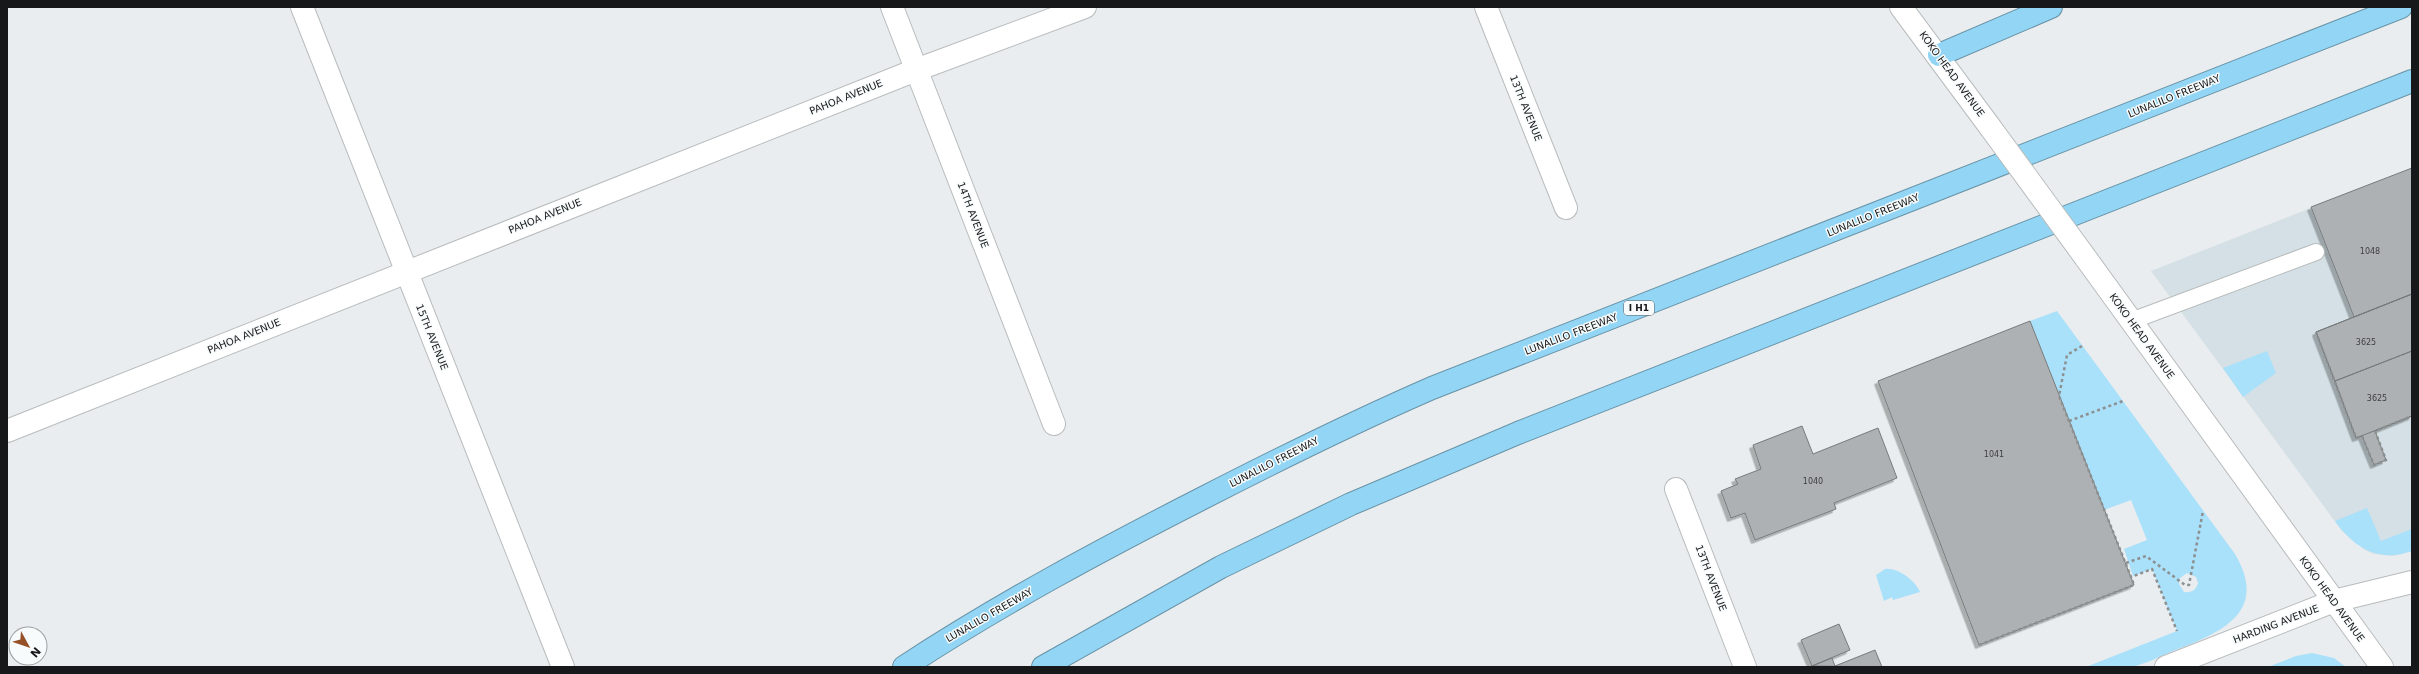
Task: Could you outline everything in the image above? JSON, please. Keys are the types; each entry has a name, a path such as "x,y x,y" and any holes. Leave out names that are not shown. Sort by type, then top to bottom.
{"highway":[{"path":"1939,55 2051,7"},
{"name":"LUNALILO FREEWAY","path":"904,667 944,641 1100,550 1343,427 1432,388 2401,7"},
{"path":"1042,667 1221,567 1358,501 1518,433 2412,81"}],"street":[{"name":"15TH AVENUE","path":"302,7 405,272 563,667"},
{"name":"14TH AVENUE","path":"892,7 1054,424"},
{"name":"PAHOA AVENUE","path":"7,431 916,70 1085,7"},
{"name":"13TH AVENUE","path":"1486,7 1566,208"},
{"name":"KOKO HEAD AVENUE","path":"1901,7 1939,55 2382,667"},
{"name":"13TH AVENUE","path":"1676,489 1745,667"},
{"name":"HARDING AVENUE","path":"2166,667 2334,601 2412,582"}],"lane":[{"path":"2131,321 2316,252"}],"path":[{"path":"2316,332 2356,438 2362,436 2374,465 2386,460 2375,431 2412,416"},
{"path":"1979,645 2134,584 2059,396 2067,356 2082,346"},
{"path":"2069,421 2123,401"},
{"path":"2126,563 2146,556 2182,584 2189,585 2203,511"},
{"path":"2131,577 2152,569 2177,632 2182,630"}],"shaded area":[{"path":"2412,168 2412,551 2393,556 2374,554 2365,550 2342,531 2151,271"},
{"path":"2057,311 2235,554 2244,573 2247,590 2244,604 2236,616 2225,626 2195,642 2132,667 2086,667 2177,631 2152,569 2133,576 2124,549 2147,540 2131,500 2104,510 2030,321","holes":["2187,573 2196,577 2198,583 2196,588 2189,592 2184,592 2179,584 2180,578"]},
{"path":"2267,351 2276,373 2243,397 2223,368"},
{"path":"2367,508 2381,541 2412,529 2412,551 2389,555 2368,551 2350,539 2335,521"},
{"path":"1885,569 1895,570 1905,575 1918,587 1920,592 1893,600 1892,597 1884,601 1876,575"},
{"path":"2312,653 2334,658 2346,667 2268,667 2296,656"}],"building":[{"path":"2412,168 2412,294 2354,317 2311,207"},
{"path":"2412,294 2412,416 2375,431 2386,460 2374,465 2362,436 2356,438 2316,332"},
{"path":"2412,294 2412,351 2335,381 2316,332"},
{"path":"2030,321 2134,585 1979,645 1878,381"},
{"path":"2412,351 2412,416 2356,438 2335,381"},
{"path":"1802,426 1813,454 1878,428 1897,478 1834,503 1836,509 1755,540 1745,513 1731,518 1721,491 1738,484 1735,479 1761,469 1753,445"},
{"path":"1839,624 1850,650 1812,666 1801,640"},
{"path":"1875,650 1882,667 1812,666 1832,658 1835,666"}]}
